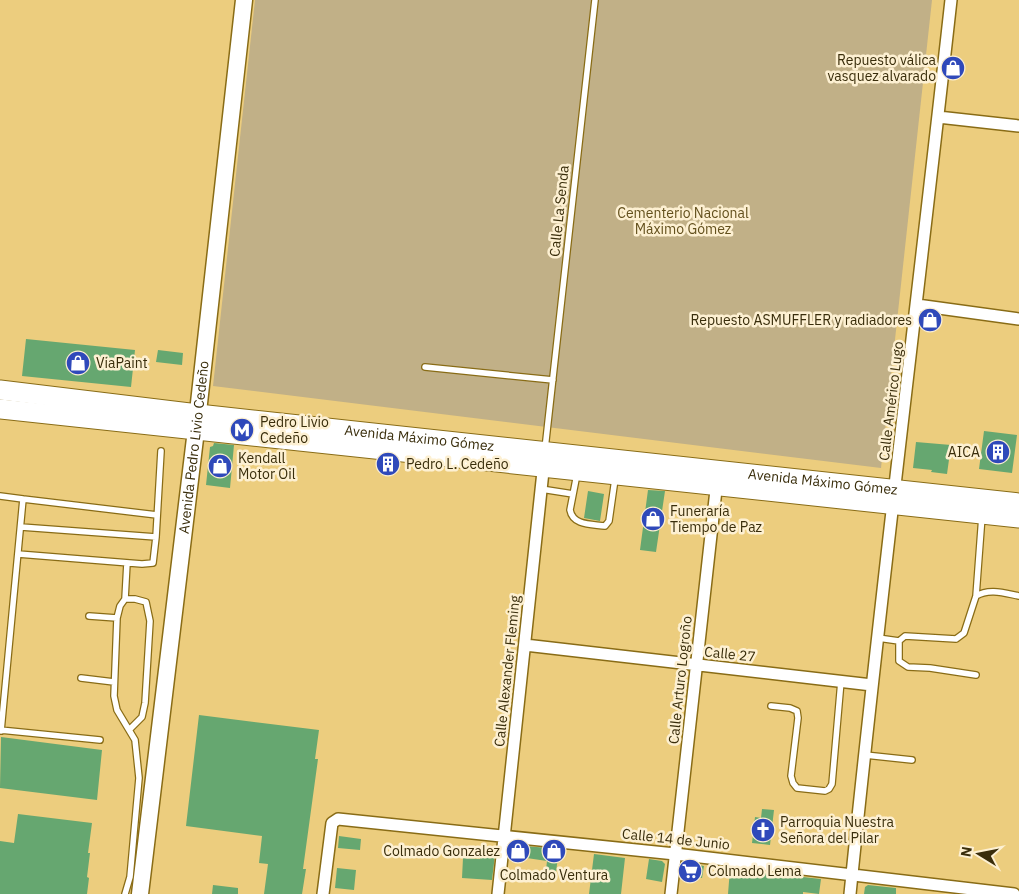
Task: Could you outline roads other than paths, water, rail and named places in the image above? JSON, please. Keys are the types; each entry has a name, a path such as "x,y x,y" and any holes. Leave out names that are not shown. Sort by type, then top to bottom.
{"main road":[{"name":"Avenida Pedro Livio Cedeño","path":"140,894 197,422 244,0"},
{"name":"Avenida Máximo Gómez","path":"0,390 197,422"},
{"name":"Avenida Máximo Gómez","path":"0,409 197,422 894,497 1019,503"},
{"name":"Avenida Máximo Gómez","path":"544,458 578,470 616,474 718,477"},
{"name":"Avenida Máximo Gómez","path":"894,497 982,514 1019,518"}],"street":[{"name":"Calle Américo Lugo","path":"850,894 872,685 951,0"},
{"path":"938,117 1019,126"},
{"path":"917,306 1019,319"},
{"name":"Calle Alexander Fleming","path":"498,894 544,458"},
{"name":"Calle Arturo Logroño","path":"671,894 718,477"},
{"name":"Calle 27","path":"524,645 872,685"},
{"name":"Calle 14 de Junio","path":"323,894 334,820 338,819 675,854 1014,894"}],"lane":[{"name":"Calle La Senda","path":"544,458 595,0"},
{"path":"425,367 553,380"},
{"path":"18,554 142,564 153,563 161,451"},
{"path":"578,470 570,510 574,519 578,522 607,525 616,474"},
{"path":"541,489 574,494"},
{"path":"0,496 157,515"},
{"path":"23,499 1,730 100,740"},
{"path":"976,675 930,668 908,667 899,661 899,641 904,636 956,639 964,634 976,596 982,514"},
{"path":"21,527 156,537"},
{"path":"124,894 130,877 139,778 135,740 117,710 114,696 118,618 120,606 125,599 127,563"},
{"path":"976,596 983,592 993,591 1019,596"},
{"path":"125,599 146,602 150,621 145,703 142,717 130,729"},
{"path":"89,616 118,618"},
{"path":"878,638 899,641"},
{"path":"81,678 114,682"},
{"path":"771,706 790,708 797,711 798,718 791,776 793,783 797,788 825,791 832,784 841,681"},
{"path":"865,756 912,760"}],"place":[{"name":"Repuesto válica vasquez alvarado","path":"953,68"},
{"name":"Repuesto ASMUFFLER y radiadores","path":"930,320"},
{"name":"ViaPaint","path":"78,363"},
{"name":"Pedro Livio Cedeño","path":"242,430"},
{"name":"AICA","path":"998,452"},
{"name":"Pedro L. Cedeño","path":"388,464"},
{"name":"Kendall Motor Oil","path":"220,466"},
{"name":"Funeraría Tiempo de Paz","path":"653,519"},
{"name":"Parroquia Nuestra Señora del Pilar","path":"763,830"},
{"name":"Colmado Gonzalez","path":"518,851"},
{"name":"Colmado Ventura","path":"554,851"},
{"name":"Colmado Lema","path":"690,871"}],"park label":[{"name":"Cementerio Nacional Máximo Gómez","path":"683,222"}]}
